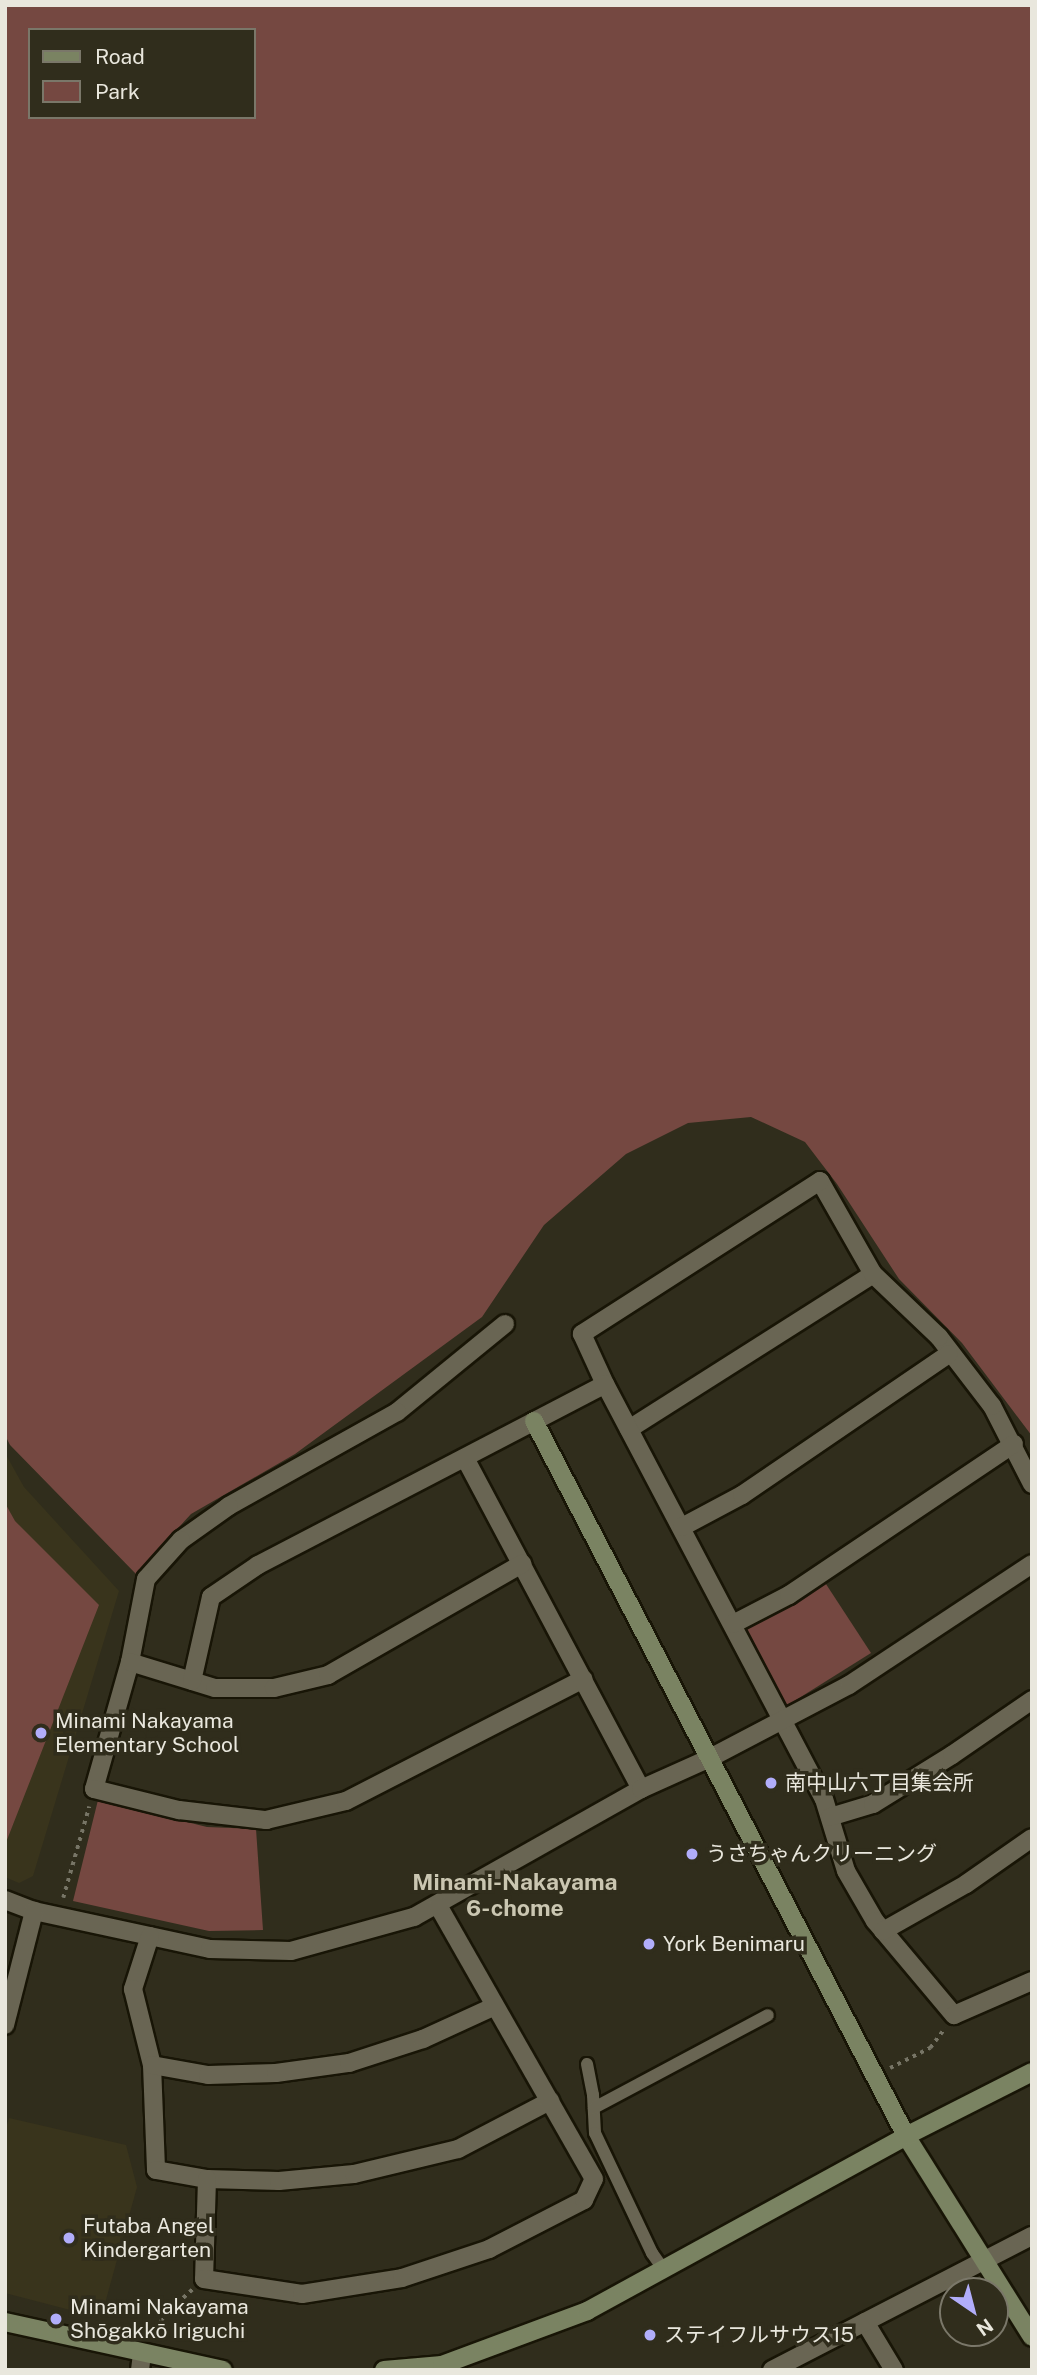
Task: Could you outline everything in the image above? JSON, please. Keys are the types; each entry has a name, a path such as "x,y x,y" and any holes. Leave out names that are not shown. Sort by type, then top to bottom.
{"street":[{"path":"1032,1484 1014,1444 992,1406 939,1337 873,1274 820,1181 582,1334 605,1384 824,1799 846,1871 883,1931 954,2015 1032,1981"},
{"path":"629,1429 873,1274"},
{"path":"505,1324 397,1412 229,1506 181,1540 146,1579 130,1662 94,1788 179,1811 266,1819 346,1801 583,1679"},
{"path":"682,1527 742,1495 949,1353"},
{"path":"192,1681 211,1597 258,1564 605,1384"},
{"path":"534,1422 905,2136 1032,2337"},
{"path":"733,1624 789,1595 1014,1444"},
{"path":"465,1458 641,1789"},
{"path":"130,1662 215,1688 275,1688 328,1675 522,1563"},
{"path":"5,1900 34,1912 209,1949 291,1951 414,1917 641,1789 710,1758 849,1685 1032,1564"},
{"path":"830,1817 873,1804 952,1755 1032,1700"},
{"path":"883,1931 966,1884 1032,1838"},
{"path":"207,2179 204,2279 302,2294 402,2278 489,2249 584,2200 594,2179 438,1905"},
{"path":"5,2025 34,1912"},
{"path":"150,1936 133,1989 152,2066 156,2170 207,2179 279,2181 354,2174 458,2149 550,2101"},
{"path":"152,2066 208,2075 276,2073 349,2063 423,2039 495,2006"},
{"path":"384,2370 442,2365 587,2311 905,2136 1032,2071"},
{"path":"772,2370 1032,2236"},
{"path":"5,2322 223,2370"},
{"path":"865,2322 894,2370"}],"lane":[{"path":"594,2108 768,2015"},
{"path":"587,2064 595,2133 652,2253 663,2269"}],"path":[{"path":"58,1917 94,1788"},
{"path":"888,2069 930,2048 954,2015"},
{"path":"145,2354 164,2315 204,2279"}],"shaded area":[{"name":"Minami Nakayama Elementary School","path":"5,1453 24,1487 119,1591 33,1876 19,1883 5,1877"},
{"path":"9,2118 126,2145 137,2187 101,2318 5,2293 5,2132"}],"green space":[{"path":"5,5 1032,5 1032,1436 962,1343 899,1279 837,1184 805,1142 751,1117 688,1123 626,1154 544,1225 482,1317 295,1454 191,1514 136,1574 10,1445 5,1435"},
{"path":"5,1503 15,1521 99,1605 5,1845"},
{"path":"824,1581 871,1653 788,1705 779,1703 744,1637 746,1629"},
{"path":"98,1800 207,1827 256,1829 263,1930 209,1931 73,1901"}],"place":[{"name":"Minami Nakayama Elementary School","path":"41,1733"},
{"name":"南中山六丁目集会所","path":"771,1783"},
{"name":"うさちゃんクリーニング","path":"692,1854"},
{"name":"York Benimaru","path":"649,1944"},
{"name":"Futaba Angel Kindergarten","path":"69,2238"},
{"name":"Minami Nakayama Shōgakkō Iriguchi","path":"56,2319"},
{"name":"ステイフルサウス15","path":"650,2335"}],"district":[{"name":"Minami-Nakayama 6-chome","path":"515,1895"}]}
